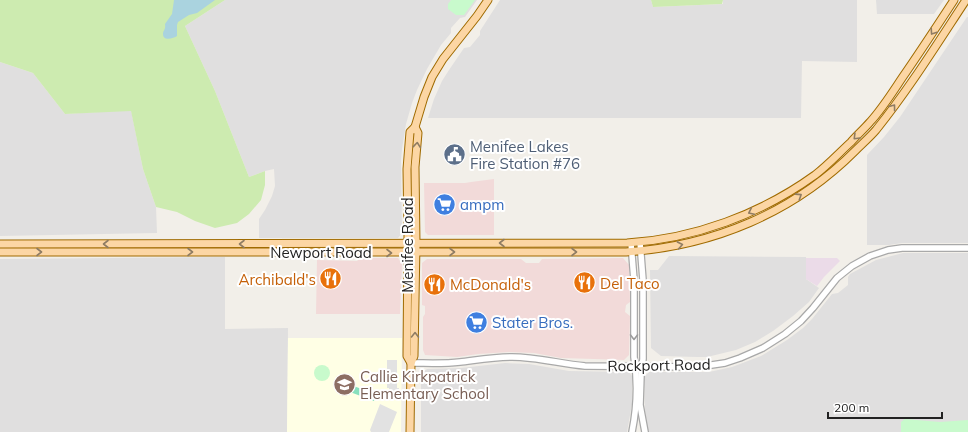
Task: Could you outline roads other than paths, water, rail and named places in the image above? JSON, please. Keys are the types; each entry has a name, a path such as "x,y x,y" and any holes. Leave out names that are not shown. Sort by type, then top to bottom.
{"main road":[{"name":"Menifee Road","path":"411,363 407,356 408,160 410,132 415,127 432,77 443,59 488,0"},
{"name":"Newport Road","path":"0,244 631,243 686,234 718,225 750,213 780,197 815,174 835,158 870,122 894,91 954,0"},
{"name":"Newport Road","path":"0,252 632,252 682,245 723,234 777,210 819,183 845,161 875,131 913,80 966,0"},
{"name":"Menifee Road","path":"410,432 411,363 414,356 416,252 415,167 418,133 415,127"}],"street":[{"path":"632,432 639,366 643,359 643,280 640,242"},
{"path":"631,243 634,280 634,357 639,366 640,406 645,432"},
{"name":"Rockport Road","path":"411,363 458,362 513,357 567,365 585,366 710,366 725,363 763,348 785,334 801,321 813,308 833,282 852,266 870,256 892,249 902,248 968,248"}],"water":[{"path":"174,0 215,0 197,13 189,15 178,22 177,36 167,39 163,36 163,33 165,24 172,14"}],"place":[{"name":"Menifee Lakes Fire Station #76","path":"455,155"},
{"name":"ampm","path":"445,204"},
{"name":"Archibald's","path":"331,279"},
{"name":"Del Taco","path":"584,283"},
{"name":"McDonald's","path":"434,284"},
{"name":"Stater Bros.","path":"476,322"},
{"name":"Callie Kirkpatrick Elementary School","path":"345,385"}]}
